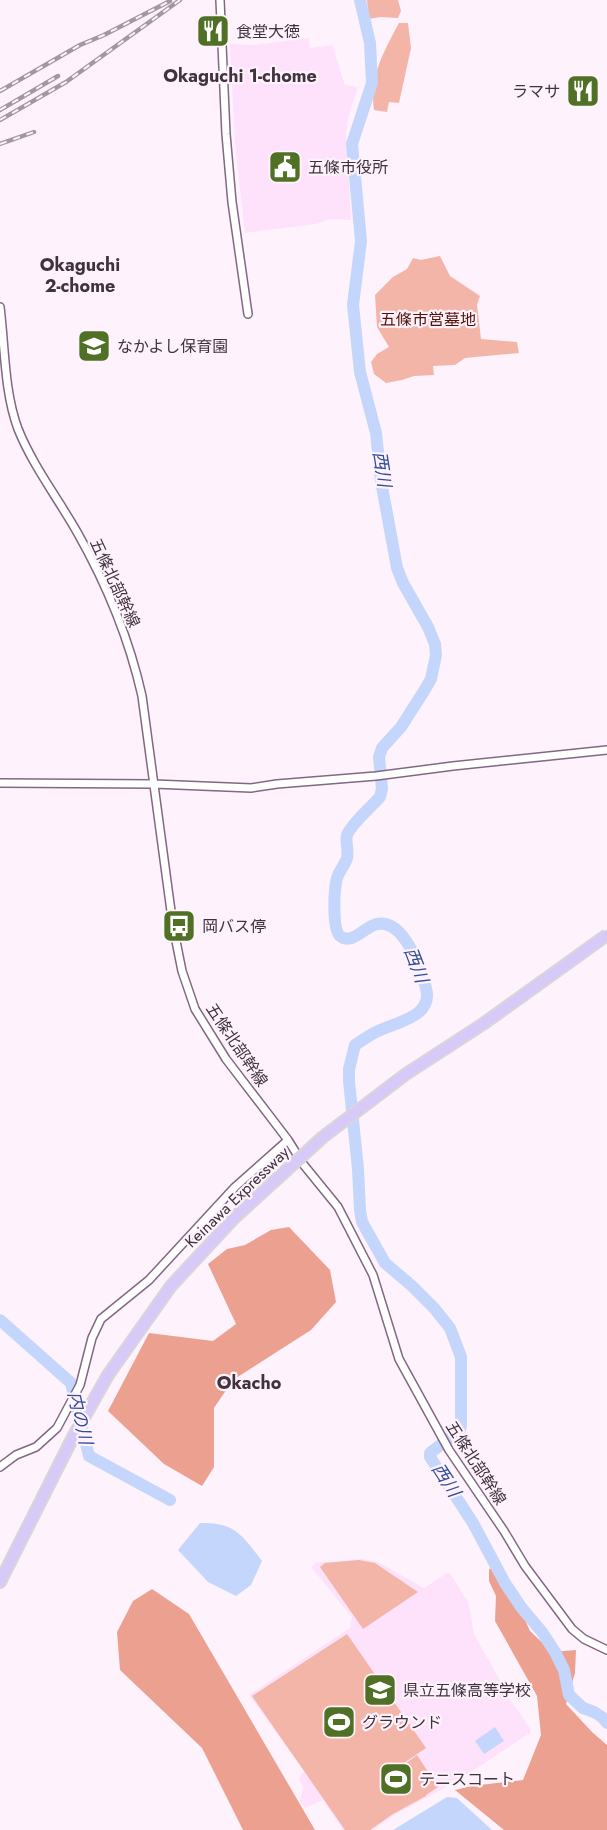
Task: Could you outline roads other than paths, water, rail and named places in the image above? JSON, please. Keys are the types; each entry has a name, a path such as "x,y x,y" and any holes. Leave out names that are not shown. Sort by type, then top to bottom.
{"highway":[{"name":"Keinawa Expressway","path":"0,1582 52,1476 108,1376 171,1286 234,1218 323,1137 406,1074 483,1024 607,935"}],"street":[{"path":"220,0 225,134 248,314"},
{"name":"五條北部幹線","path":"0,307 10,401 18,427 33,464 77,532 103,582 134,661 142,696 172,926 182,971 195,1009 226,1059 288,1140 303,1164 338,1207 373,1275 399,1359 449,1450 525,1566 572,1629 584,1639 607,1650"},
{"path":"0,783 154,784 251,788 607,750"},
{"path":"0,1467 16,1455 43,1442 60,1423 80,1385 92,1338 102,1319 149,1280 235,1187 288,1140"}],"water":[{"path":"200,1523 222,1525 237,1532 262,1561 251,1585 236,1596 208,1582 178,1550"},
{"path":"495,1727 504,1741 484,1754 475,1741"},
{"path":"447,1797 457,1798 492,1830 393,1830"}],"waterway":[{"name":"西川","path":"360,0 370,43 372,83 352,144 361,241 353,305 360,372 376,433 381,481 397,568 428,627 435,644 436,655 431,679 401,727 382,748 379,757 382,789 380,797 349,831 347,858 336,883 335,917 337,932 340,936 349,939 377,924 387,924 395,929 403,937 415,957 426,988 427,998 418,1013 374,1033 355,1045 349,1069 349,1081 360,1210 362,1222 385,1263 434,1308 450,1328 461,1357 460,1430 430,1453 430,1457 473,1523 505,1583 555,1652 564,1670 569,1695 583,1708 594,1712 607,1723"},
{"name":"内の川","path":"0,1320 71,1383 89,1456 170,1500"}],"railway":[{"path":"0,120 66,82 180,0"},
{"path":"0,91 80,45 170,1"},
{"path":"0,110 58,76"},
{"path":"0,144 34,132"}],"place":[{"name":"食堂大徳","path":"213,31"},
{"name":"ラマサ","path":"583,91"},
{"name":"五條市役所","path":"285,167"},
{"name":"なかよし保育園","path":"94,346"},
{"name":"岡バス停","path":"179,926"},
{"name":"県立五條高等学校","path":"380,1690"},
{"name":"グラウンド","path":"339,1722"},
{"name":"テニスコート","path":"396,1779"}],"district":[{"name":"Okaguchi 1-chome","path":"240,76"},
{"name":"Okaguchi 2-chome","path":"80,275"},
{"name":"Okacho","path":"249,1383"}],"park label":[{"name":"五條市営墓地","path":"428,319"}]}
